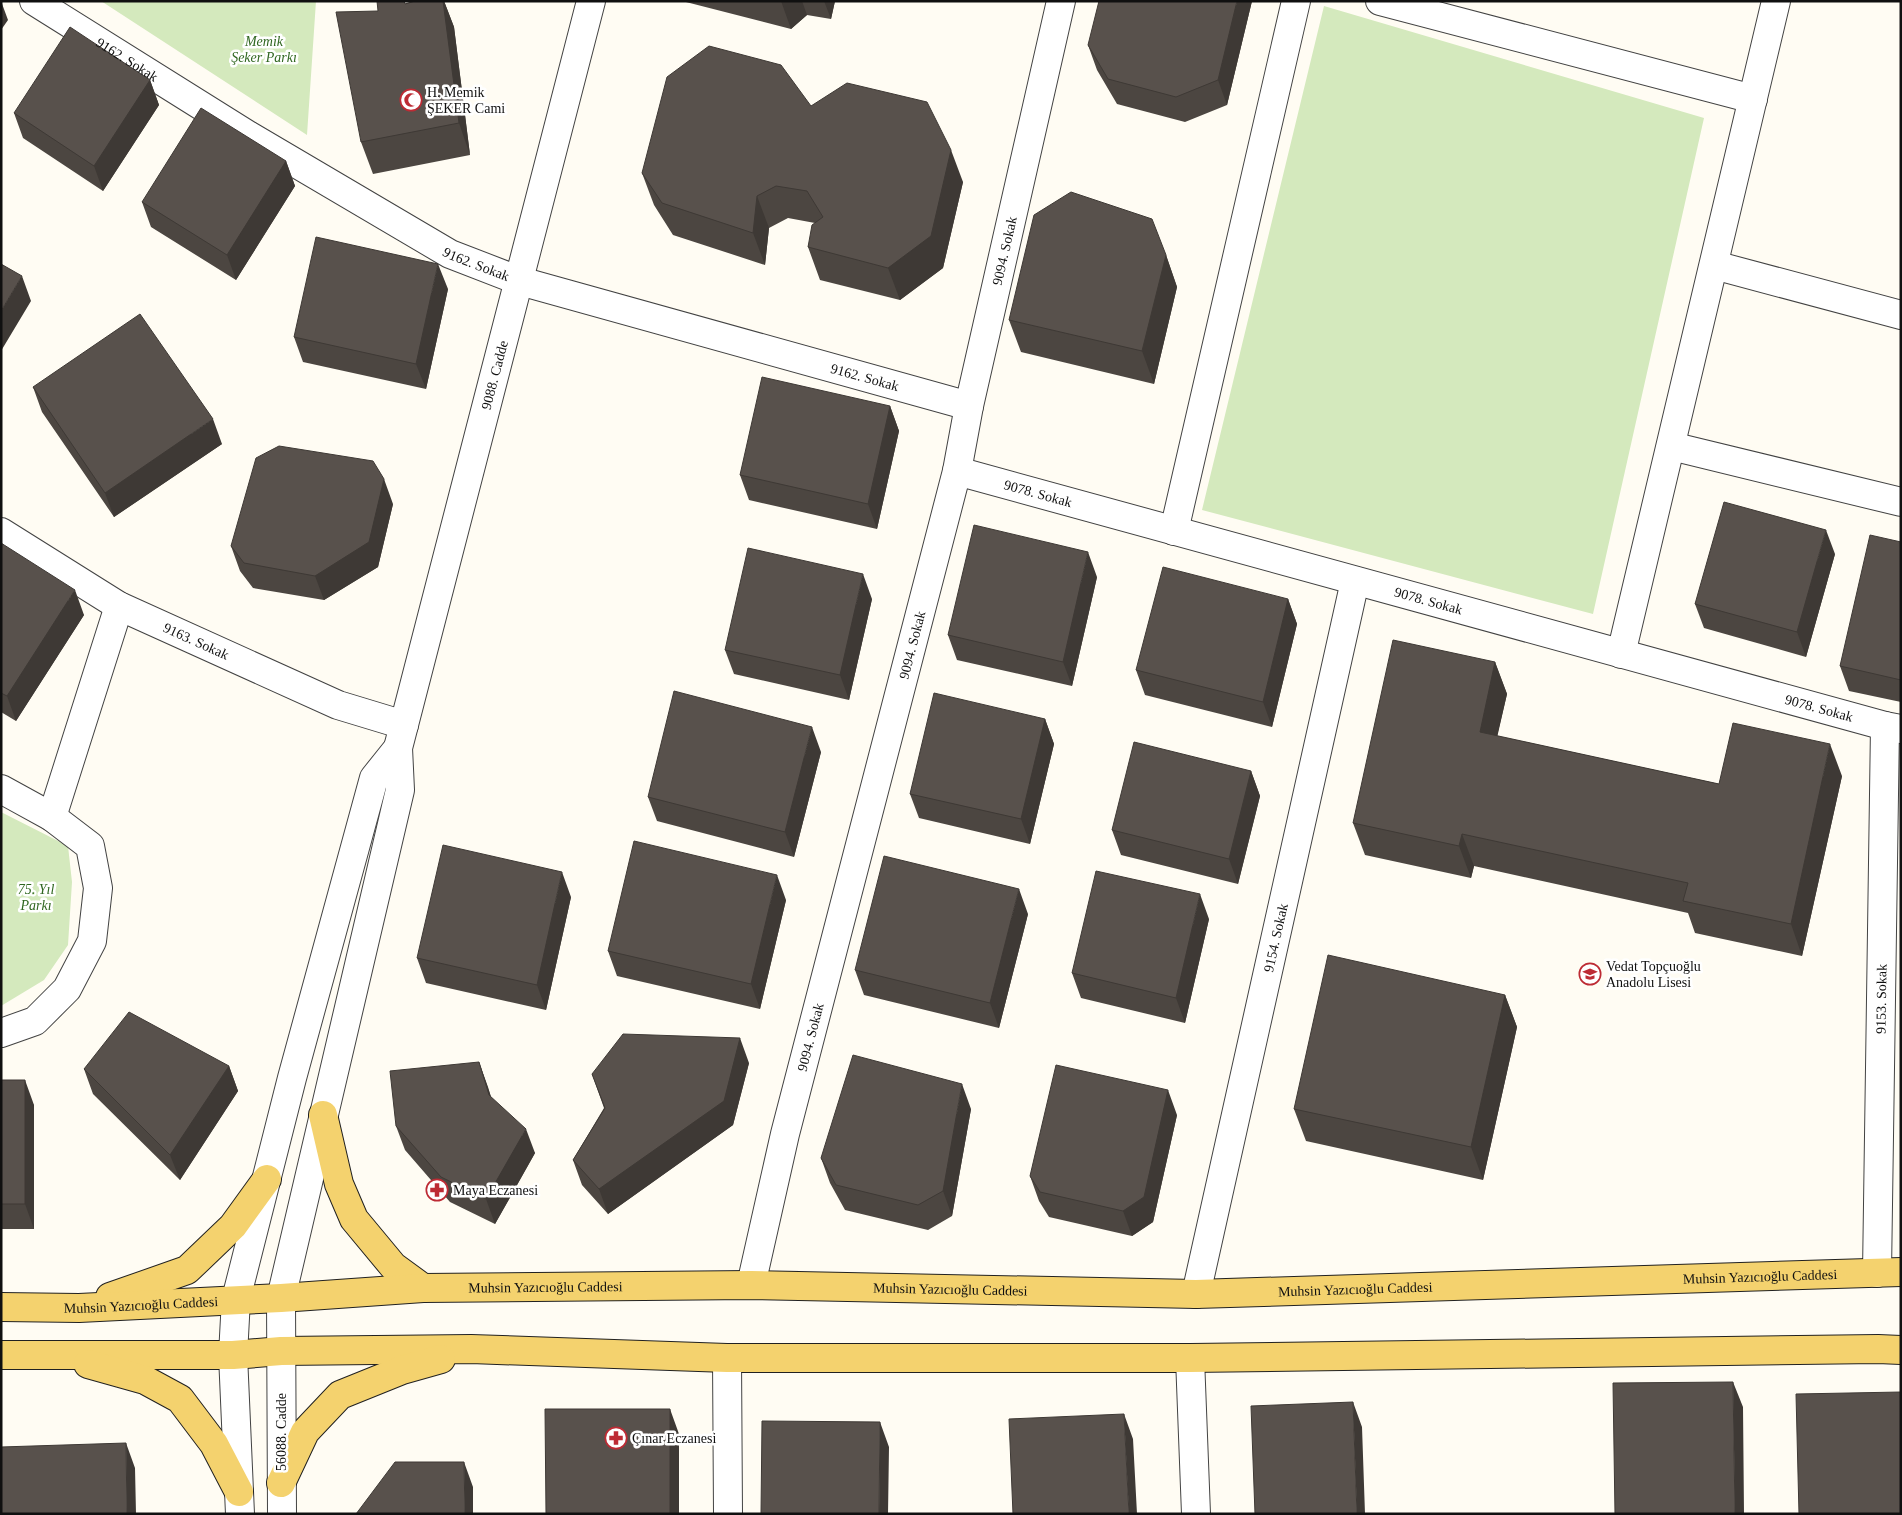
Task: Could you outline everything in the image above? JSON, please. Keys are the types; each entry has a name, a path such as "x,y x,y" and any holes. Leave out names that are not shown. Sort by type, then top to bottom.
{"main road":[{"path":"323,1115 339,1184 354,1218 394,1266 423,1288"},
{"path":"79,1308 187,1270 233,1226 267,1179"},
{"name":"Muhsin Yazıcıoğlu Caddesi","path":"1,1307 79,1308 281,1298 423,1288 751,1285 1196,1294 1889,1273"},
{"path":"282,1482 305,1432 340,1395 402,1370 472,1349"},
{"path":"1,1355 233,1355 280,1350 472,1349 726,1358 1190,1358 1901,1350"},
{"path":"53,1354 145,1380 180,1400 214,1444 239,1503"}],"street":[{"name":"9162. Sokak","path":"34,1 248,135 450,254 520,281 969,406"},
{"name":"9088. Cadde","path":"401,737 591,1"},
{"name":"9094. Sokak","path":"751,1285 785,1134 957,471 969,406 1061,1"},
{"path":"1174,531 1296,1"},
{"path":"1380,1 1753,99"},
{"path":"1622,654 1776,1"},
{"path":"1714,265 1901,315"},
{"path":"1671,446 1901,502"},
{"name":"9078. Sokak","path":"957,471 1893,727"},
{"name":"9163. Sokak","path":"1,532 119,606 338,705 401,737"},
{"name":"9154. Sokak","path":"1196,1294 1355,581"},
{"path":"52,817 119,606"},
{"name":"9153. Sokak","path":"1889,1273 1893,727"},
{"path":"239,1503 233,1355 236,1299 292,1078 374,778 401,737"},
{"name":"56088. Cadde","path":"282,1514 281,1298 400,790 401,737"},
{"path":"1,789 52,817 90,846 98,888 92,941 67,989 34,1021 1,1033"},
{"path":"726,1358 728,1514"},
{"path":"1190,1358 1196,1514"}],"green space":[{"name":"Memik Şeker Parkı","path":"101,1 316,1 307,135"},
{"path":"1324,6 1704,118 1593,614 1202,510"},
{"name":"75. Yıl Parkı","path":"1,812 68,846 72,882 68,945 44,980 1,1006"}],"building":[{"name":"H. Memik ŞEKER Cami","path":"377,1 404,1 405,4 415,1 443,1 459,123 361,142 336,12 378,11"},
{"path":"1099,1 1237,1 1218,80 1176,97 1108,79 1088,45"},
{"path":"70,27 150,80 94,166 14,113"},
{"path":"709,46 781,65 811,106 847,83 927,102 951,150 931,236 888,268 808,247 812,225 823,217 807,191 776,186 757,196 753,233 662,203 642,173 667,77"},
{"path":"201,108 286,161 227,255 142,202"},
{"path":"1071,192 1152,219 1166,255 1142,351 1009,320 1034,215"},
{"path":"316,237 438,264 416,364 294,337"},
{"path":"1,264 22,276 1,311"},
{"path":"140,314 213,419 105,493 33,387"},
{"path":"762,377 890,406 868,504 740,475"},
{"path":"279,446 373,461 384,479 369,542 315,576 244,563 231,546 256,458"},
{"path":"1724,502 1826,530 1797,632 1695,604"},
{"path":"974,525 1088,552 1063,662 948,635"},
{"path":"1870,535 1901,542 1901,680 1840,666"},
{"path":"1,543 75,590 7,696 1,693"},
{"path":"748,548 863,574 840,675 725,650"},
{"path":"1163,567 1288,599 1263,702 1136,670"},
{"path":"1393,640 1495,662 1480,732 1719,784 1733,723 1830,744 1791,924 1683,901 1688,883 1462,834 1459,846 1353,823"},
{"path":"674,691 812,727 785,832 648,797"},
{"path":"934,693 1045,719 1021,819 910,794"},
{"path":"1134,742 1251,771 1229,859 1112,830"},
{"path":"634,841 777,875 751,984 608,951"},
{"path":"443,845 562,872 537,985 417,958"},
{"path":"884,856 1019,889 990,1003 855,970"},
{"path":"1096,871 1200,894 1176,998 1072,973"},
{"path":"1328,955 1505,995 1471,1147 1294,1109"},
{"path":"129,1012 229,1066 170,1155 84,1069"},
{"path":"623,1034 740,1038 724,1101 599,1189 573,1160 605,1108 592,1074"},
{"path":"853,1055 962,1084 943,1191 918,1205 836,1185 821,1158"},
{"path":"479,1062 489,1095 526,1129 486,1199 441,1177 396,1126 390,1071"},
{"path":"1056,1065 1168,1090 1144,1197 1123,1211 1040,1192 1030,1176"},
{"path":"1,1080 25,1080 25,1204 1,1204"},
{"path":"1733,1382 1735,1514 1615,1514 1613,1383"},
{"path":"1901,1392 1901,1514 1799,1514 1796,1394"},
{"path":"1353,1402 1357,1514 1255,1514 1251,1406"},
{"path":"545,1409 670,1409 670,1514 546,1514"},
{"path":"1124,1414 1129,1514 1013,1514 1009,1419"},
{"path":"762,1421 880,1422 879,1514 761,1514"},
{"path":"126,1443 127,1514 1,1514 1,1447"},
{"path":"395,1462 464,1462 465,1514 356,1514"}],"place":[{"name":"H. Memik ŞEKER Cami","path":"411,100"},
{"name":"Vedat Topçuoğlu Anadolu Lisesi","path":"1590,974"},
{"name":"Maya Eczanesi","path":"437,1190"},
{"name":"Çınar Eczanesi","path":"616,1438"}]}
